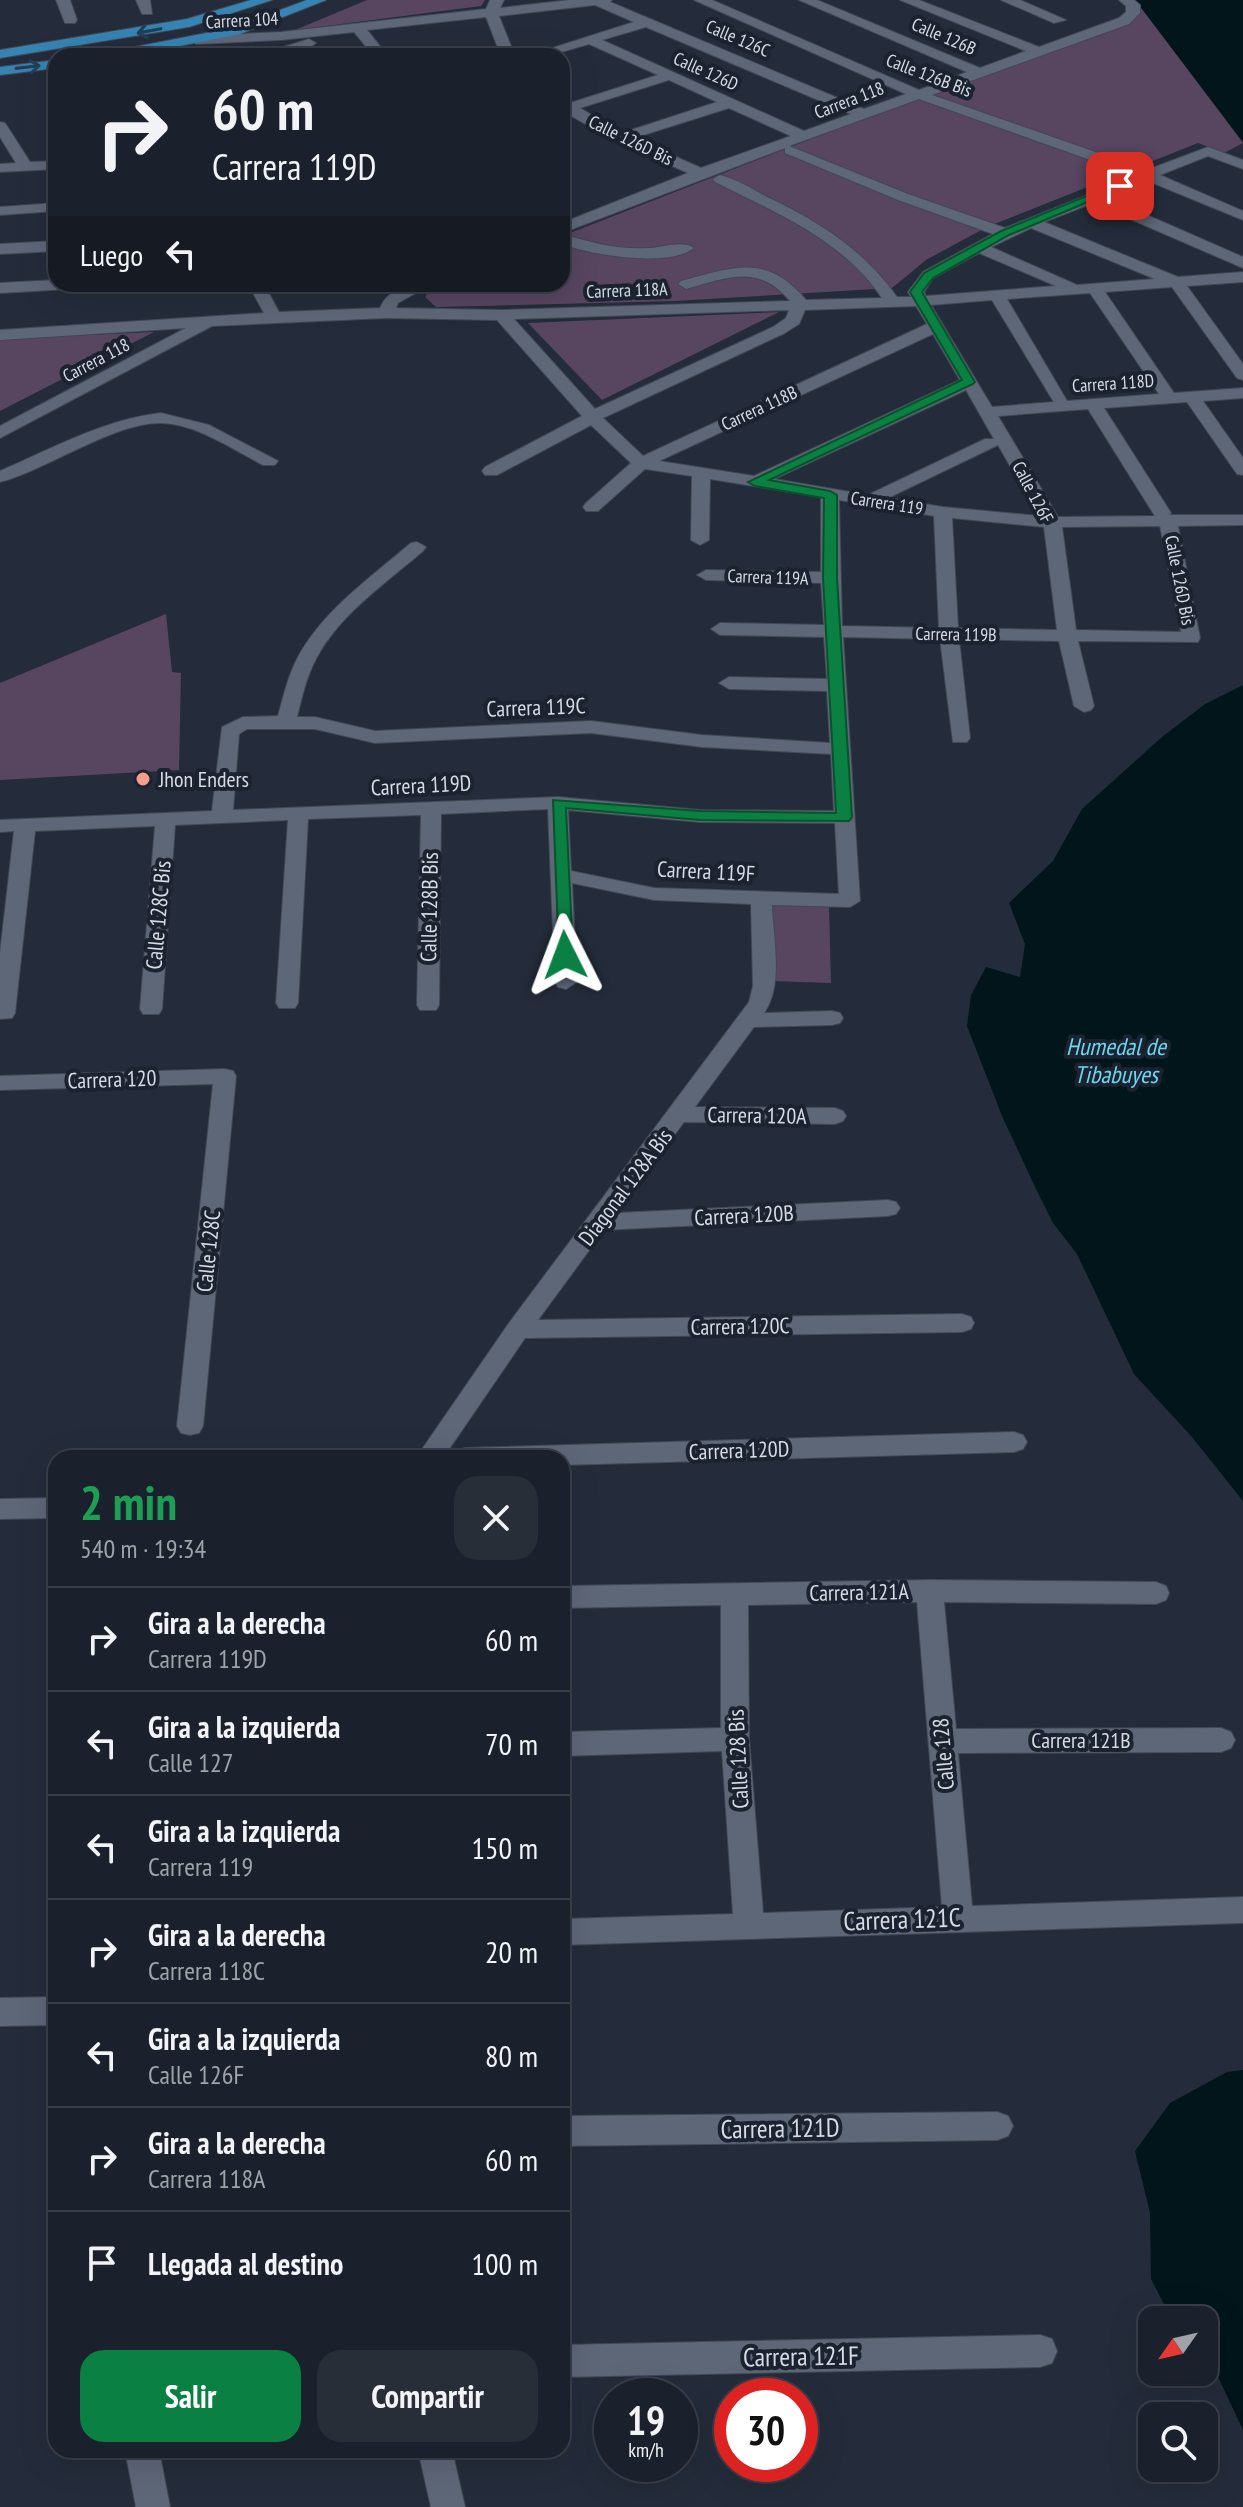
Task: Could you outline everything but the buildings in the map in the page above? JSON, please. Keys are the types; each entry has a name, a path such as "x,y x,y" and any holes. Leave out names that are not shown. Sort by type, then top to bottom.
{"main road":[{"path":"0,54 111,38 225,13 265,0"},
{"path":"152,48 196,40 272,19 319,0"},
{"path":"0,71 48,65"}],"street":[{"path":"63,0 70,20"},
{"name":"Calle 126C","path":"594,0 865,115"},
{"name":"Carrera 104","path":"196,40 337,30 494,6 605,0"},
{"name":"Calle 126B Bis","path":"701,0 917,94 1147,175"},
{"name":"Calle 126B","path":"806,0 978,72"},
{"path":"907,0 1037,51"},
{"path":"1008,0 1059,20"},
{"name":"Carrera 118","path":"570,225 700,173 1124,21 1133,13 1133,5 1126,0"},
{"path":"494,6 506,48"},
{"path":"562,48 648,22"},
{"path":"357,27 374,48"},
{"name":"Carrera 104","path":"304,48 337,30"},
{"name":"Calle 126D","path":"591,40 806,137"},
{"path":"570,105 669,76"},
{"path":"621,138 729,103"},
{"name":"Calle 126D Bis","path":"570,109 621,138 700,173"},
{"path":"0,126 26,167"},
{"path":"790,150 903,197 1005,233"},
{"path":"921,301 916,292 928,275 1030,222 1208,151 1243,165"},
{"path":"0,168 48,166"},
{"path":"1147,175 1243,216"},
{"path":"720,179 835,237 883,285 892,301"},
{"path":"1093,197 1243,263"},
{"path":"0,211 48,208"},
{"path":"1030,222 1176,282 1243,375"},
{"path":"570,243 611,254 641,255 686,248"},
{"path":"0,249 48,246"},
{"path":"978,247 1085,288 1170,399"},
{"path":"491,471 594,416 779,330 793,321 800,303 778,277 763,272 746,270 686,284"},
{"name":"Carrera 118A","path":"0,335 274,317 387,300 501,315 921,301 1243,277"},
{"path":"0,288 48,285"},
{"path":"260,292 274,317"},
{"path":"387,300 406,292"},
{"path":"997,296 1060,399"},
{"name":"Calle 126F","path":"921,301 1052,522 1067,635 1084,706"},
{"path":"501,315 618,445 641,463"},
{"name":"Carrera 118","path":"0,433 210,320"},
{"name":"Carrera 118B","path":"592,507 641,463 936,326"},
{"path":"755,482 969,382"},
{"name":"Carrera 118D","path":"986,412 1243,393"},
{"path":"1192,397 1243,470"},
{"name":"Calle 126D Bis","path":"1094,405 1165,517 1191,638"},
{"path":"0,477 134,423 158,418 187,423 269,461"},
{"path":"868,501 991,443"},
{"name":"Carrera 119","path":"641,463 943,512 1052,522 1165,517 1243,520"},
{"path":"700,540 701,473"},
{"path":"830,495 830,578 844,817"},
{"path":"943,512 949,634 960,738"},
{"path":"286,722 297,680 313,647 359,596 417,547"},
{"name":"Carrera 119A","path":"706,575 830,578"},
{"name":"Carrera 119B","path":"720,629 1191,638"},
{"path":"729,683 836,685"},
{"name":"Carrera 119C","path":"222,818 229,731 234,726 315,723 375,737 591,727 702,741 840,749"},
{"path":"558,803 566,982"},
{"name":"Carrera 119D","path":"0,826 558,803 700,816 844,817"},
{"name":"Calle 128B Bis","path":"428,1005 431,809"},
{"path":"287,1003 298,815"},
{"name":"Carrera 119F","path":"561,875 654,894 850,901 844,817"},
{"name":"Calle 128C Bis","path":"151,1009 165,821"},
{"path":"4,1013 25,825"},
{"name":"Diagonal 128A Bis","path":"435,1450 518,1329 760,1003 764,986 761,898"},
{"path":"749,1020 832,1018"},
{"name":"Carrera 120","path":"0,1083 225,1076"},
{"name":"Calle 128C","path":"190,1426 225,1076"},
{"name":"Carrera 120A","path":"680,1114 835,1116"},
{"name":"Carrera 120B","path":"599,1222 888,1208"},
{"name":"Carrera 120C","path":"518,1329 962,1323"},
{"name":"Carrera 120D","path":"570,1455 1014,1442"},
{"path":"0,1509 48,1508"},
{"name":"Carrera 121A","path":"570,1597 930,1591 1156,1593"},
{"name":"Calle 128","path":"930,1591 958,1918"},
{"name":"Calle 128 Bis","path":"734,1595 735,1739 749,1924"},
{"path":"570,1744 735,1739"},
{"name":"Carrera 121B","path":"942,1741 1221,1740"},
{"name":"Carrera 121C","path":"570,1932 1243,1910"},
{"path":"0,2012 48,2011"},
{"name":"Carrera 121D","path":"570,2131 997,2126"},
{"name":"Carrera 121F","path":"570,2361 1040,2351"},
{"path":"144,2458 153,2507"},
{"path":"437,2458 448,2507"}],"shaded area":[{"path":"367,0 485,0 481,6 295,30"},
{"path":"1136,1 1243,143 1224,153 1198,143 987,227 926,260 892,288 675,301 436,307 425,297 428,292 570,292 570,233 1137,12"},
{"path":"779,312 602,400 528,323"},
{"path":"154,332 0,411 0,339"},
{"path":"166,614 172,672 181,673 179,770 0,780 0,683"},
{"path":"770,905 829,907 831,983 770,981"}],"water":[{"path":"1243,0 1243,142 1136,1"},
{"name":"Humedal de Tibabuyes","path":"1243,685 1243,1501 1192,1437 1134,1374 1077,1254 1053,1223 1036,1189 1002,1116 967,1026 971,995 986,967 1020,977 1025,944 1009,903 1053,861 1082,809 1162,737 1205,704"},
{"path":"1243,2070 1243,2430 1218,2378 1218,2306 1165,2306 1151,2279 1150,2213 1135,2151 1170,2103 1227,2072"}],"place":[{"name":"Jhon Enders","path":"143,779"}],"route":[{"path":"565,955 558,803 700,816 844,817 830,578 830,495 755,482 969,382 916,292 928,275 1005,233 1120,186"}]}
